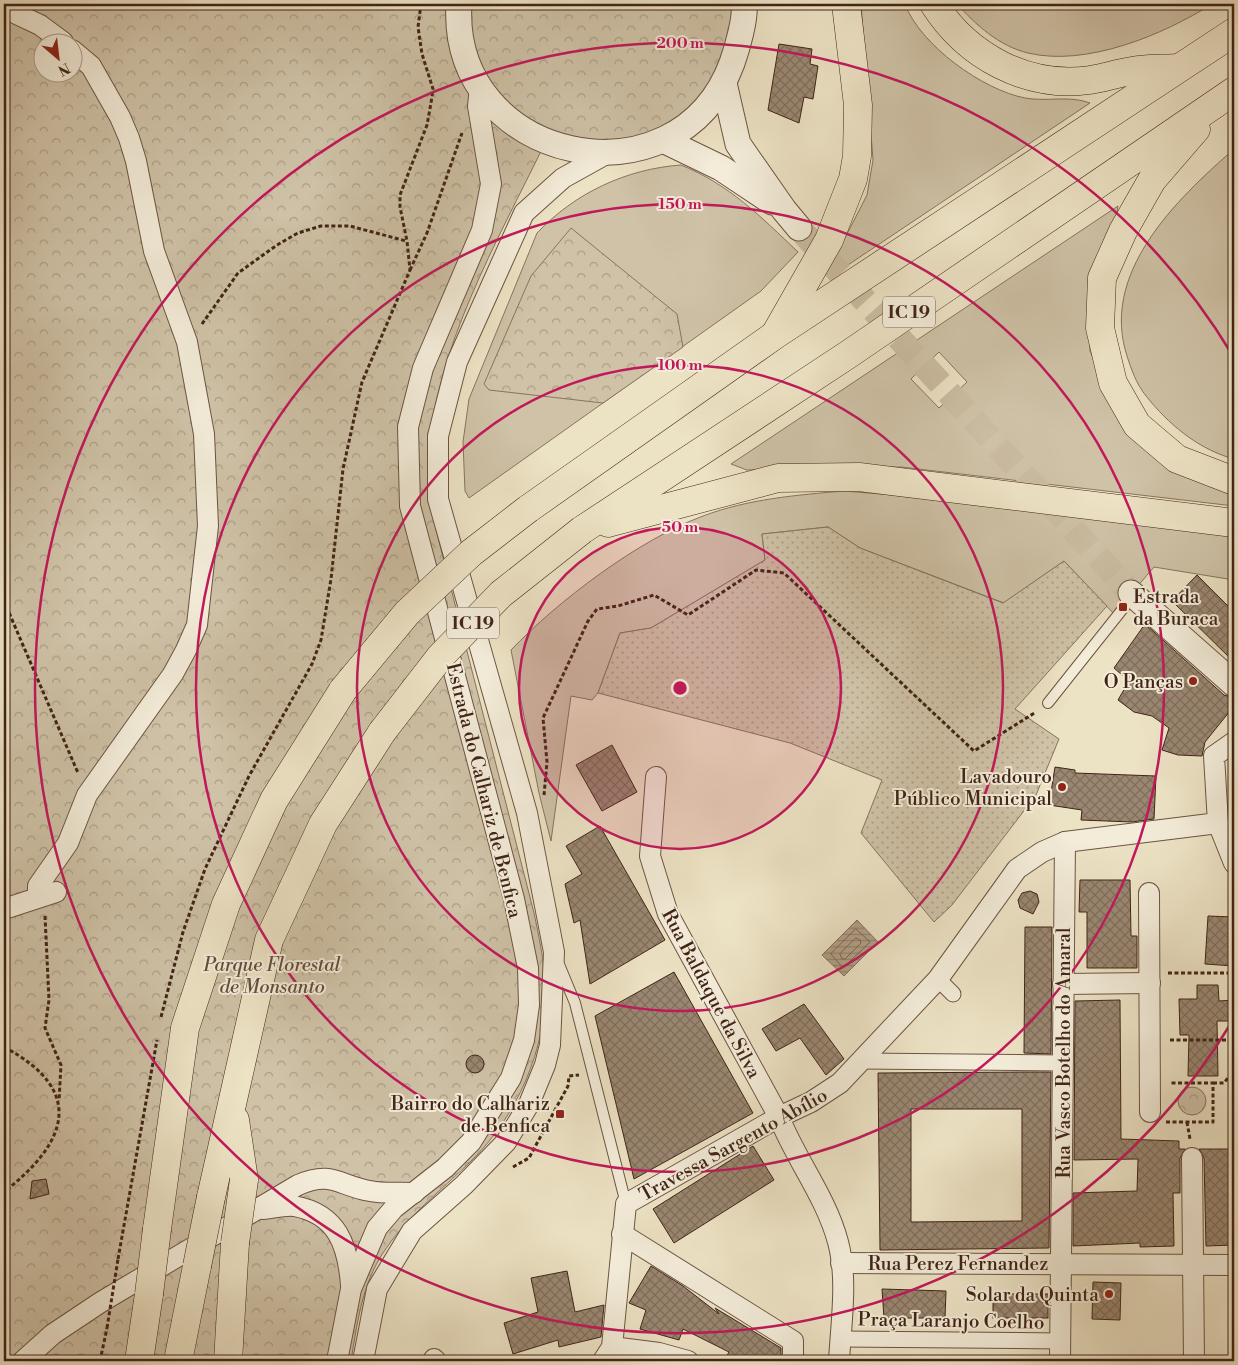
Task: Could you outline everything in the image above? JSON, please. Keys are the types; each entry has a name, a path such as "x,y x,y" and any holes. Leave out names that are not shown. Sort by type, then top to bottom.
{"highway":[{"path":"775,335 829,240 853,179 857,156 858,105 846,4"},
{"path":"934,4 945,21 962,40 1005,68 1032,76 1061,81 1089,80 1132,71 1179,68"},
{"name":"IC 19","path":"139,1361 185,1028 226,904 274,800 343,690 407,613 471,554 528,509 775,335 1229,36"},
{"path":"1234,92 1194,131 1147,188 1123,231 1102,278 1100,328 1114,383 1138,425 1177,460 1234,481"},
{"name":"IC 19","path":"233,1106 269,940 323,824 382,732 440,657 501,594 582,530 849,354 1234,92"},
{"path":"582,530 778,478 859,477 1234,523"},
{"path":"228,1361 236,1243 244,1180 233,1106"},
{"path":"178,1361 211,1197 233,1106"}],"street":[{"path":"459,4 461,40 479,96 535,138 558,147 583,153 608,153 636,149 663,140 687,125 708,106 724,83 736,51 744,5"},
{"path":"4,8 40,25 49,32"},
{"path":"4,910 47,894 38,886 68,843 87,795 173,674 197,625 208,526 207,466 204,434 187,342 154,251 129,138 91,66 82,58"},
{"path":"663,140 721,168 792,219 738,144 724,83"},
{"name":"Estrada do Calhariz de Benfica","path":"337,1361 351,1289 377,1228 394,1208 445,1168 471,1142 511,1078 524,1040 529,1005 528,968 514,899 410,506 408,427 421,376 482,230 491,184 479,96"},
{"name":"Estrada do Calhariz de Benfica","path":"363,1361 377,1289 412,1231 493,1157 506,1142 529,1104 545,1065 550,1044 554,952 527,813 438,499 438,436 457,362 524,213 563,178 608,153"},
{"path":"1132,594 1234,684"},
{"path":"1234,742 1214,756 1218,823 1230,840 1234,863"},
{"name":"Rua Baldaque da Silva","path":"656,778 650,856 668,914 779,1117"},
{"name":"Travessa Sargento Abílio","path":"626,1204 779,1117 811,1102 840,1083 938,979 1017,869 1042,852 1065,842 1218,823"},
{"name":"Rua Vasco Botelho do Amaral","path":"1060,1361 1065,842"},
{"path":"1149,894 1150,1112"},
{"path":"1063,984 1150,978"},
{"path":"938,979 953,994"},
{"path":"860,1061 1064,1063"},
{"name":"Rua Perez Fernandez","path":"779,1117 791,1146 829,1216 838,1243 841,1263 1234,1265"},
{"path":"1192,1158 1195,1264 1194,1361"},
{"path":"23,1361 53,1334 101,1302 313,1178 328,1177 371,1192 414,1193"},
{"name":"Estrada do Calhariz de Benfica","path":"608,1354 626,1204"},
{"path":"256,1210 293,1206 315,1212 328,1221 340,1235 349,1258 351,1289"},
{"path":"622,1234 794,1341 793,1361"},
{"path":"839,1361 841,1339 841,1263"},
{"name":"Praça Laranjo Coelho","path":"841,1339 1061,1341"},
{"path":"608,1354 659,1353 688,1361"}],"lane":[{"path":"1048,704 1132,594"},
{"name":"Estrada do Calhariz de Benfica","path":"554,952 575,1003 626,1204"}],"path":[{"path":"410,270 407,241 400,207 400,195 427,125 433,89 422,54 418,27 422,4"},
{"path":"160,1024 183,932 205,869 249,776 312,664 321,640 343,469 362,382 427,233 458,142 479,96"},
{"path":"187,342 238,273 277,245 298,233 321,226 350,226 407,241"},
{"path":"527,813 543,808 547,762 543,718 588,621 597,609 618,606 654,594 688,615 756,570 784,573 974,752 1048,704"},
{"path":"4,601 87,795"},
{"path":"4,1192 27,1174 49,1148 58,1124 61,1065 45,1028 49,1000 45,918 47,894"},
{"path":"1150,978 1234,973"},
{"path":"100,1361 158,1034"},
{"path":"1150,1040 1234,1040"},
{"path":"4,1047 23,1057 42,1075 59,1101"},
{"path":"1150,1083 1224,1083 1234,1070"},
{"path":"1150,1112 1150,1122 1213,1122 1213,1083"}],"green space":[{"name":"Parque Florestal de Monsanto","path":"4,4 738,4 713,96 644,141 544,145 488,258 455,336 442,376 433,417 428,458 429,494 436,530 534,913 544,966 544,1008 541,1033 535,1057 526,1080 502,1124 471,1161 402,1228 376,1265 365,1291 351,1361 4,1361"},
{"path":"861,4 905,4 924,35 938,50 973,76 991,86 1025,98 1074,99 1090,103 833,275 826,275 867,195 873,160"},
{"path":"957,4 1212,4 1171,27 1148,37 1099,52 1074,56 1051,56 1028,53 1007,45 980,27"},
{"path":"1234,149 1234,459 1210,450 1188,437 1151,402 1140,387 1132,371 1122,328 1124,298 1133,269 1148,241 1167,215 1189,191"},
{"path":"681,165 715,182 744,202 798,252 761,291 469,498 465,491 463,442 469,399 537,233 568,206 603,186 641,172"},
{"path":"1118,206 1116,219 1089,312 1090,351 1113,403 1234,493 1234,506 901,467 747,470 731,464","holes":["939,352 967,382 939,408 911,379"]},
{"path":"571,228 677,314 683,347 603,403 489,390 484,384 531,276"},
{"path":"844,491 893,495 1234,536 1234,580 1154,567 1114,614 1064,561 1004,603 860,548 828,527 762,534 765,560 651,628 620,633 598,693 592,700 571,696 551,841 539,793 511,650 575,592 626,556 678,527 703,516 737,505 791,496"},
{"path":"828,527 860,548 1003,603 1064,561 1107,606 1015,709 1059,739 1036,795 952,905 934,922 861,833 882,780 790,743 598,693 620,633 651,628 765,560 762,534"},
{"path":"1192,1087 1202,1091 1206,1101 1202,1111 1192,1115 1182,1111 1178,1101 1182,1091"}],"water":[{"path":"857,920 878,942 844,976 822,955"}],"building":[{"path":"779,44 812,49 810,64 818,66 813,99 804,97 799,123 768,110"},
{"path":"1197,575 1234,612 1234,662 1172,601"},
{"path":"1145,624 1224,695 1234,698 1234,706 1205,742 1202,756 1178,755 1162,750 1169,728 1152,716 1134,712 1118,700 1129,681 1114,668"},
{"path":"612,745 637,792 602,811 576,765"},
{"path":"1055,767 1075,770 1075,773 1156,776 1154,819 1132,822 1081,820 1082,810 1049,805"},
{"path":"600,826 665,940 590,984 580,920 574,923 565,884 582,874 566,846"},
{"path":"1080,880 1130,880 1131,936 1137,936 1137,968 1087,968 1087,912 1079,912"},
{"path":"1030,891 1037,894 1039,902 1033,914 1020,908 1018,900 1022,893"},
{"path":"1208,916 1234,917 1234,966 1205,964"},
{"path":"1025,927 1052,927 1051,1054 1024,1053"},
{"path":"674,972 753,1113 634,1179 595,1016"},
{"path":"1197,985 1218,985 1219,1001 1234,1000 1234,1021 1217,1021 1218,1076 1188,1076 1189,1035 1180,1035 1179,999 1197,999"},
{"path":"1120,1000 1121,1139 1179,1141 1179,1149 1185,1149 1180,1158 1180,1193 1173,1193 1174,1246 1140,1247 1140,1243 1073,1246 1073,1193 1137,1191 1138,1159 1074,1160 1075,1001"},
{"path":"804,1004 844,1059 826,1075 800,1038 776,1051 762,1029"},
{"path":"475,1055 481,1058 484,1064 481,1070 475,1073 469,1070 466,1064 469,1058"},
{"path":"1051,1072 1049,1248 880,1250 878,1073","holes":["911,1109 1022,1109 1022,1221 911,1222"]},
{"path":"753,1146 774,1180 674,1243 653,1209"},
{"path":"1199,1149 1234,1149 1234,1245 1206,1246 1204,1158"},
{"path":"46,1179 49,1194 30,1199 32,1181"},
{"path":"651,1266 683,1286 719,1314 715,1308 781,1348 781,1361 724,1361 729,1352 683,1329 679,1340 640,1329 646,1310 629,1303"},
{"path":"567,1271 575,1312 604,1305 601,1337 559,1347 558,1340 513,1354 504,1323 538,1312 531,1278"},
{"path":"1093,1282 1121,1283 1120,1320 1092,1319"},
{"path":"882,1289 946,1291 945,1318 884,1318"},
{"path":"993,1294 1048,1294 1048,1318 993,1318"}],"tunnel":[{"path":"799,228 1131,593"}],"place":[{"name":"Estrada da Buraca","path":"1123,607"},
{"name":"O Panças","path":"1193,681"},
{"name":"Lavadouro Público Municipal","path":"1062,787"},
{"name":"Bairro do Calhariz de Benfica","path":"560,1114"},
{"name":"Solar da Quinta","path":"1109,1294"}]}
